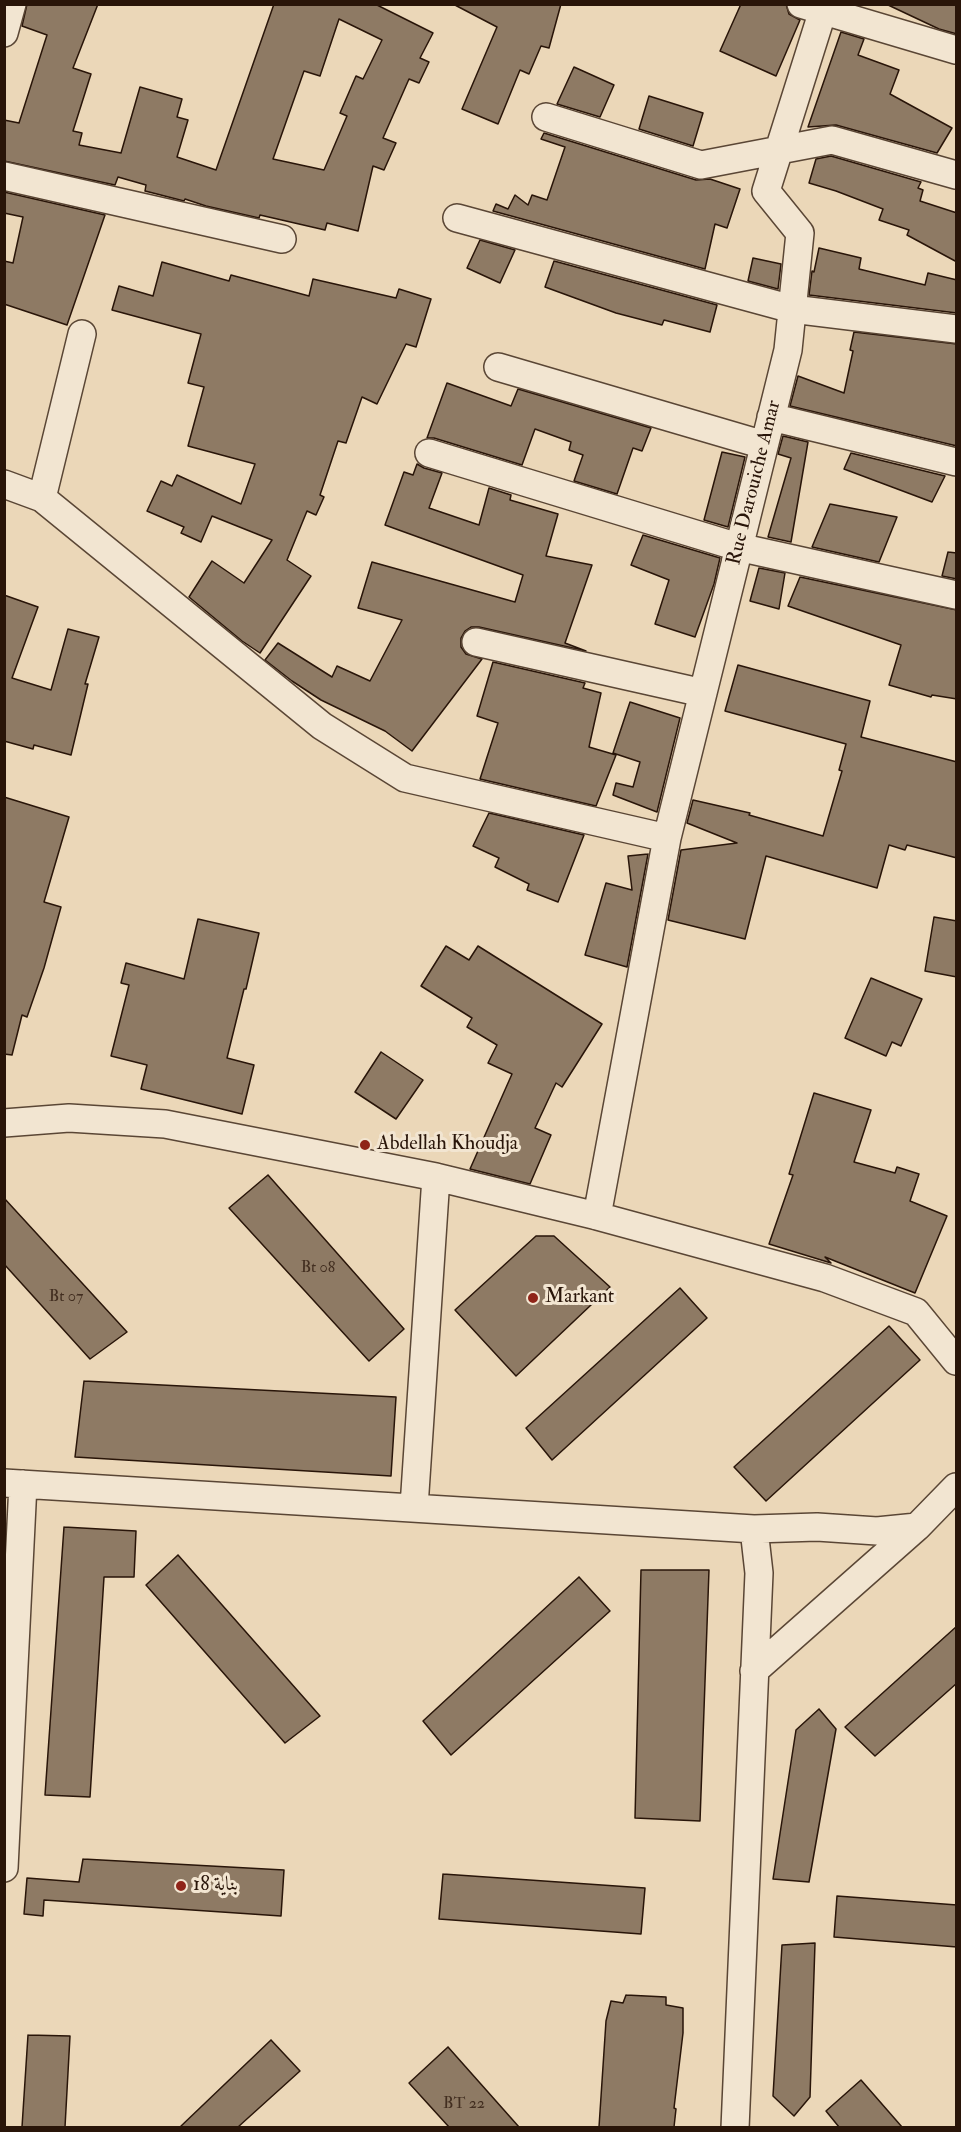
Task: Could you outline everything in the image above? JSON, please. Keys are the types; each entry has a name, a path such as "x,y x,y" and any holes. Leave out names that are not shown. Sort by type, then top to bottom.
{"street":[{"path":"4,33 12,4"},
{"path":"816,6 957,50"},
{"name":"Rue Darouiche Amar","path":"597,1216 667,838 788,350 800,233 766,191 816,6"},
{"path":"546,117 701,165 832,140 957,176"},
{"path":"4,176 282,239"},
{"path":"457,218 792,309 957,329"},
{"path":"42,498 82,334"},
{"path":"498,367 764,445"},
{"path":"771,417 957,462"},
{"path":"429,453 738,548 957,595"},
{"path":"4,484 42,498 322,726 405,778 667,838"},
{"path":"476,642 703,693"},
{"path":"4,1123 69,1118 165,1124 436,1178 597,1216 825,1278 916,1312 957,1361"},
{"path":"414,1507 436,1178"},
{"path":"4,1868 14,1483 754,1529 817,1527 877,1531 917,1527"},
{"path":"754,1671 917,1527 957,1487"},
{"path":"735,2127 759,1573 754,1529"}],"building":[{"path":"27,4 98,4 73,68 91,74 73,131 82,133 79,145 121,153 140,87 182,99 177,117 188,120 177,157 216,170 274,4 375,4 433,33 420,58 429,62 419,83 409,79 383,138 396,143 384,170 373,166 358,231 327,223 325,230 260,215 259,218 145,191 146,185 118,177 115,185 4,161 4,120 19,123 47,35 22,26","holes":["339,19 382,40 363,79 356,76 340,113 347,116 324,170 273,159 304,71 320,76"]},
{"path":"453,4 561,4 549,48 541,46 529,74 520,70 498,124 462,109 497,27"},
{"path":"741,4 786,4 789,14 800,20 776,76 720,51"},
{"path":"886,4 957,4 957,34 939,29"},
{"path":"841,32 864,39 858,55 899,70 890,94 952,128 937,153 836,125 808,127"},
{"path":"574,67 614,85 600,117 557,104"},
{"path":"649,96 703,113 693,146 639,129"},
{"path":"544,133 696,180 710,179 740,189 727,228 715,224 705,269 493,211 496,204 508,209 515,195 528,205 532,195 547,200 565,147 541,139"},
{"path":"831,156 921,182 918,188 923,190 920,201 957,213 957,262 907,235 909,230 879,220 883,209 809,183 816,159"},
{"path":"4,192 105,215 67,325 4,304 4,261 13,263 23,217 4,213"},
{"path":"480,240 515,250 500,283 467,268"},
{"path":"819,248 861,258 859,269 925,285 928,273 957,280 957,313 809,295 812,271 814,272"},
{"path":"753,258 781,264 778,289 748,281"},
{"path":"554,261 717,305 710,332 664,320 662,325 616,313 545,287"},
{"path":"162,262 229,281 231,275 309,296 313,279 396,298 399,289 431,299 416,347 406,344 377,404 362,397 346,443 338,441 320,495 324,497 316,515 307,511 287,560 311,576 260,653 189,597 212,561 244,583 272,540 212,516 201,542 181,533 184,527 147,511 161,481 172,486 177,475 241,504 255,464 188,446 204,387 188,383 201,334 112,310 119,286 153,296"},
{"path":"854,332 957,344 957,446 790,406 798,376 844,393 853,351 850,350"},
{"path":"447,383 511,406 518,389 651,428 642,451 633,448 617,494 574,481 583,455 569,450 571,442 535,429 522,465 434,438 427,438"},
{"path":"783,436 808,442 791,542 768,537 791,458 778,454"},
{"path":"722,452 745,457 728,527 704,520"},
{"path":"851,453 945,476 932,502 844,469"},
{"path":"417,464 442,473 429,508 479,525 489,488 511,495 510,500 558,514 546,556 592,565 565,643 586,651 471,627 461,638 461,647 466,654 482,659 412,751 385,731 321,700 265,660 278,643 332,677 337,666 370,681 402,620 358,608 372,562 515,602 523,575 385,525 404,472 413,475"},
{"path":"830,504 897,517 879,562 812,547"},
{"path":"643,535 720,558 714,584 695,637 655,624 669,580 631,565"},
{"path":"948,552 957,553 957,579 942,576"},
{"path":"759,568 785,573 779,609 750,601"},
{"path":"800,577 957,610 957,699 932,695 931,697 889,685 901,645 788,606"},
{"path":"4,595 38,607 12,678 51,690 68,629 99,637 85,684 88,684 71,755 34,745 33,749 4,741"},
{"path":"493,662 585,683 583,688 601,693 589,747 616,755 596,806 480,779 498,723 477,716"},
{"path":"738,665 870,701 861,737 957,762 957,858 907,845 905,850 889,845 877,888 766,856 745,939 668,920 681,850 737,843 687,823 693,800 750,813 749,815 823,836 842,771 839,770 846,744 725,711"},
{"path":"630,702 680,718 657,812 613,795 616,783 633,787 640,762 613,753"},
{"path":"4,797 69,817 44,902 61,907 27,1017 22,1015 12,1055 4,1054"},
{"path":"489,813 584,835 558,902 527,890 529,884 495,867 499,858 473,846"},
{"path":"648,854 627,967 585,955 606,883 632,890 628,856"},
{"path":"934,917 957,921 957,977 925,971"},
{"path":"198,919 259,933 227,1058 254,1065 242,1114 141,1089 147,1065 111,1056 129,985 121,983 126,963 184,979"},
{"path":"446,946 469,960 478,946 602,1024 562,1087 556,1083 535,1128 551,1135 530,1184 470,1169 512,1074 488,1063 497,1045 467,1027 472,1018 421,986"},
{"path":"871,978 922,999 901,1046 892,1042 886,1056 845,1038"},
{"path":"381,1052 423,1080 396,1119 355,1092"},
{"path":"814,1093 871,1110 854,1162 895,1173 897,1167 919,1174 910,1201 947,1216 915,1293 825,1257 831,1263 769,1244 793,1175 789,1174"},
{"path":"268,1175 404,1329 369,1361 229,1208"},
{"path":"4,1198 127,1332 90,1359 4,1264"},
{"name":"Markant","path":"536,1236 554,1236 610,1287 516,1376 455,1310"},
{"path":"680,1288 707,1318 552,1460 526,1428"},
{"path":"889,1326 920,1360 766,1501 734,1467"},
{"path":"84,1381 396,1397 391,1476 75,1457"},
{"path":"64,1527 136,1531 134,1577 104,1577 90,1797 45,1795"},
{"path":"178,1555 320,1716 285,1743 146,1585"},
{"path":"641,1570 709,1570 700,1821 635,1818"},
{"path":"579,1577 610,1611 451,1755 423,1721"},
{"path":"957,1626 957,1683 875,1756 845,1727"},
{"path":"819,1709 836,1729 809,1882 773,1879 796,1730"},
{"name":"بناية 18","path":"83,1859 284,1870 281,1916 44,1900 43,1916 24,1914 27,1878 79,1882"},
{"path":"443,1874 645,1888 641,1934 439,1919"},
{"path":"837,1896 957,1905 957,1947 834,1937"},
{"path":"815,1943 810,2097 794,2116 773,2096 782,1945"},
{"path":"626,1995 666,1997 666,2005 683,2008 683,2033 674,2108 676,2109 674,2127 599,2127 606,2021 611,2001 623,2003"},
{"path":"28,2035 70,2036 65,2127 22,2127"},
{"path":"271,2040 300,2071 238,2127 180,2127"},
{"path":"448,2047 519,2127 449,2127 409,2083"},
{"path":"861,2080 902,2127 839,2127 826,2111"}],"place":[{"name":"Abdellah Khoudja","path":"365,1145"},
{"name":"Markant","path":"533,1298"},
{"name":"بناية 18","path":"181,1886"}]}
